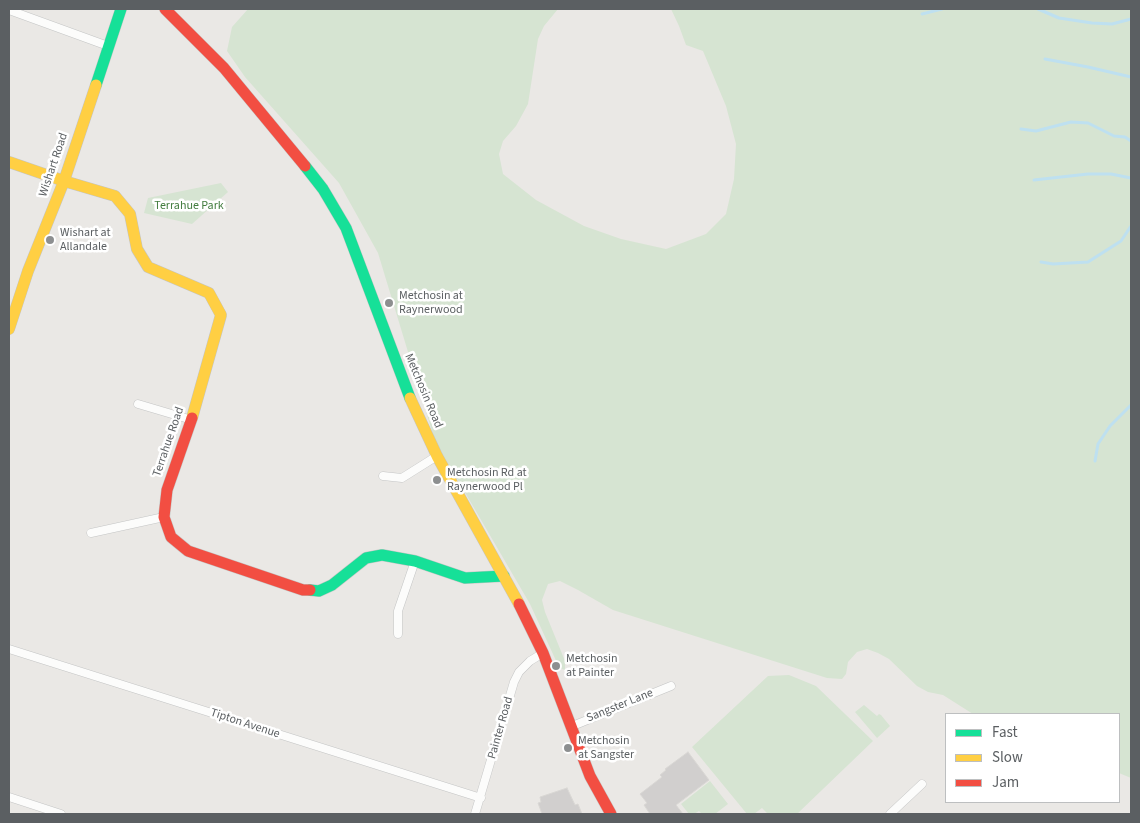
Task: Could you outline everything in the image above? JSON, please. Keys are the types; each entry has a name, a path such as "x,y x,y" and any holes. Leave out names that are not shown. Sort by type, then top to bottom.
{"street":[{"name":"Wishart Road","path":"9,329 28,271 64,181 121,9"},
{"name":"Metchosin Road","path":"165,9 224,68 293,148 323,189 346,228 412,404 436,456 504,576 543,653 590,776 611,814"},
{"path":"9,10 108,46"},
{"name":"Terrahue Road","path":"9,162 115,196 130,214 137,249 148,267 209,293 221,315 192,420 167,490 164,517"},
{"path":"138,404 192,420"},
{"path":"383,476 402,478 436,456"},
{"path":"91,533 164,517 171,537 188,551 303,590 319,591 332,586 366,558 382,555 415,560 465,578 504,576"},
{"path":"398,634 398,611 415,560"},
{"name":"Tipton Avenue","path":"9,649 481,798"},
{"name":"Painter Road","path":"475,814 514,682 519,672 530,661 543,653"},
{"name":"Sangster Lane","path":"570,727 671,686"},
{"path":"890,814 922,784"},
{"path":"9,797 61,814"}],"green space":[{"path":"248,9 558,9 544,26 538,39 528,104 516,126 503,141 499,154 503,174 536,200 584,226 621,239 666,249 706,234 726,214 734,179 736,144 726,106 703,51 686,45 671,9 1131,9 1131,778 1120,773 1120,713 971,713 943,695 928,692 917,686 889,659 867,649 857,652 848,662 846,674 842,679 827,678 613,610 560,581 548,584 542,600 565,661 565,670 562,669 558,665 530,604 435,441 378,253 339,183 245,77 227,51 232,27"},
{"name":"Terrahue Park","path":"221,183 228,192 192,224 144,213 148,198"},
{"path":"789,675 816,686 873,741 797,814 768,814 762,808 754,814 747,814 692,747 768,676"},
{"path":"864,705 877,716 881,715 890,726 877,738 855,712"},
{"path":"710,781 728,804 715,814 702,814 699,811 689,814 681,804"}],"building":[{"path":"688,752 709,780 676,805 683,814 650,814 644,805 647,803 640,794 662,777 660,775 665,769"},
{"path":"567,788 575,805 578,804 582,814 542,814 538,803 541,802 540,797"}],"waterway":[{"path":"922,14 942,9"},
{"path":"1038,9 1059,18 1092,23 1112,24 1131,19"},
{"path":"1045,59 1131,77"},
{"path":"1021,129 1036,131 1071,122 1088,123 1114,136 1125,137 1131,141"},
{"path":"1034,180 1088,174 1111,174 1131,178"},
{"path":"1041,262 1053,264 1088,262 1121,241 1131,226"},
{"path":"1095,461 1098,444 1110,426 1131,405"}],"traffic: fast":[{"path":"96,85 121,9"},
{"path":"305,166 323,189 346,228 410,398"},
{"path":"310,590 319,591 332,585 366,558 382,555 415,561 465,578 504,576"}],"traffic: slow":[{"path":"9,329 28,271 64,181 96,85"},
{"path":"9,162 115,196 130,214 137,249 148,267 209,293 221,315 192,418"},
{"path":"410,398 437,456 519,604"}],"traffic: jam":[{"path":"165,9 224,68 305,166"},
{"path":"192,418 167,490 164,517 171,537 188,551 303,590 310,590"},
{"path":"519,604 543,653 590,776 611,814"}],"place":[{"name":"Wishart at Allandale","path":"50,240"},
{"name":"Metchosin at Raynerwood","path":"389,303"},
{"name":"Metchosin Rd at Raynerwood Pl","path":"437,480"},
{"name":"Metchosin at Painter","path":"556,666"},
{"name":"Metchosin at Sangster","path":"568,748"}]}
